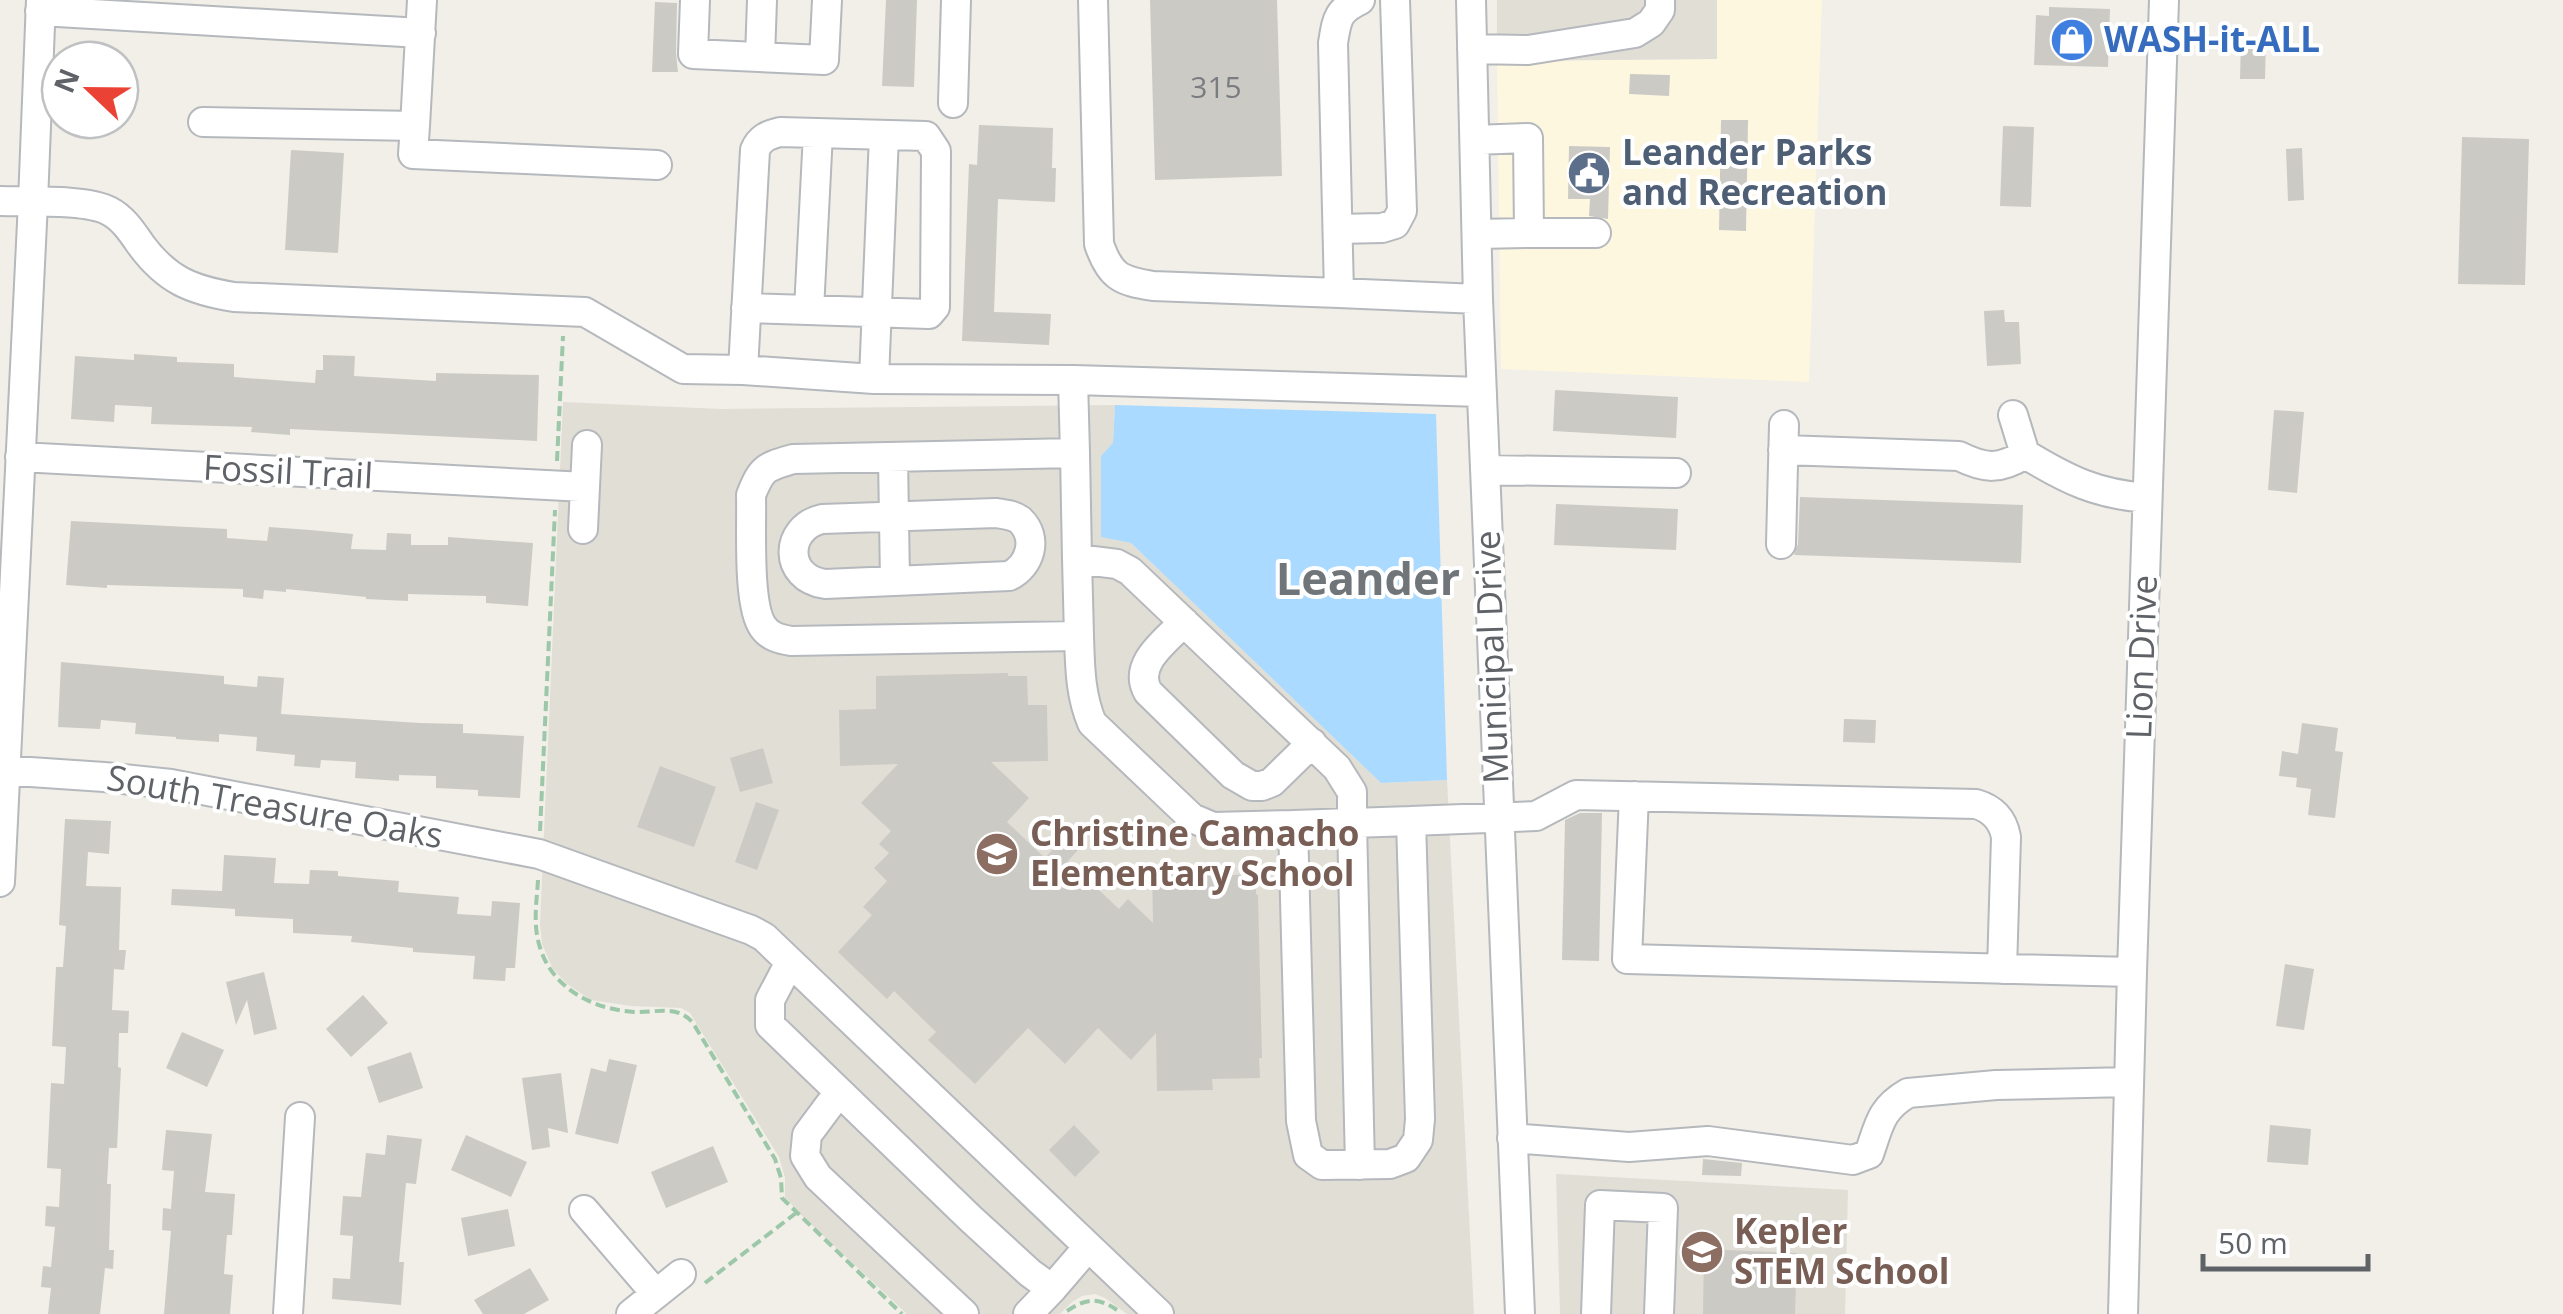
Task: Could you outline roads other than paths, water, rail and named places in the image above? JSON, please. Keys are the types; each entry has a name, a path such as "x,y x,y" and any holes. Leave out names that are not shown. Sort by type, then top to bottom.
{"street":[{"path":"422,0 413,154 657,164"},
{"path":"695,0 693,54 824,60 827,0"},
{"path":"760,57 762,0"},
{"path":"953,103 956,0"},
{"path":"1094,0 1099,244 1116,276 1142,284 1478,300"},
{"path":"1339,294 1334,43 1337,20 1346,7 1360,0"},
{"path":"1338,229 1382,228 1395,224 1402,211 1394,0"},
{"name":"Municipal Drive","path":"1471,0 1478,300 1520,1314"},
{"path":"1472,50 1528,50 1634,33 1651,24 1660,10 1660,0"},
{"name":"Lion Drive","path":"2123,1314 2164,0"},
{"path":"0,882 40,6 421,33"},
{"path":"203,122 415,126"},
{"path":"743,370 746,308 755,150 758,142 780,132 926,136 936,151 934,307 929,314 746,308"},
{"path":"809,310 818,133"},
{"path":"874,378 884,135"},
{"path":"1475,140 1528,138 1528,234"},
{"path":"0,201 96,206 111,211 172,278 214,294 585,312 683,369 874,378 1482,392"},
{"path":"1477,234 1596,233"},
{"path":"1073,380 1080,682 1084,704 1092,723 1192,818 1213,826 1536,816 1576,795 1983,806 2001,822 2006,836 2002,969"},
{"path":"2013,415 2025,454 2093,490 2147,498"},
{"path":"1781,544 1784,437 1959,456 1976,465 2009,464 2025,454"},
{"path":"583,529 587,445"},
{"path":"1075,454 793,459 767,466 751,495 754,607 763,628 775,637 790,641 1079,636"},
{"path":"894,457 895,581"},
{"name":"Fossil Trail","path":"20,458 585,486"},
{"path":"1485,470 1676,473"},
{"path":"1009,514 1028,532 1031,545 1027,560 1020,571 1009,576 825,584 802,576 795,566 796,540 802,528 812,522 894,516 1009,514"},
{"path":"1078,559 1117,564 1130,572 1312,743 1337,768 1352,792 1360,1165"},
{"path":"1184,622 1148,660 1144,686 1233,775 1252,786 1272,782 1312,743"},
{"name":"South Treasure Oaks","path":"3,770 171,784 543,854 751,930 764,937 1158,1314"},
{"path":"1634,796 1627,959 2132,972"},
{"path":"1294,825 1301,1121 1308,1155 1322,1165 1390,1164 1406,1158 1418,1140 1420,1119 1411,821"},
{"path":"790,962 770,1000 770,1025 1058,1302"},
{"path":"1512,1138 1628,1146 1708,1141 1854,1160 1869,1154 1881,1118 1908,1093 1996,1085 2129,1082"},
{"path":"839,1092 807,1135 804,1156 818,1177 964,1314"},
{"path":"288,1314 300,1118"},
{"path":"1596,1314 1600,1205 1663,1208 1659,1314"},
{"path":"584,1210 656,1294"},
{"path":"1028,1314 1058,1302 1088,1248"},
{"path":"630,1314 656,1294 688,1283"}],"water":[{"path":"1115,405 1436,414 1447,780 1381,783 1131,543 1101,537 1101,456 1113,443"}],"place":[{"name":"WASH-it-ALL","path":"2072,40"},
{"name":"Leander Parks and Recreation","path":"1589,173"},
{"name":"Christine Camacho Elementary School","path":"997,854"},
{"name":"Kepler STEM School","path":"1702,1252"}],"district":[{"name":"Leander","path":"1368,579"}]}
